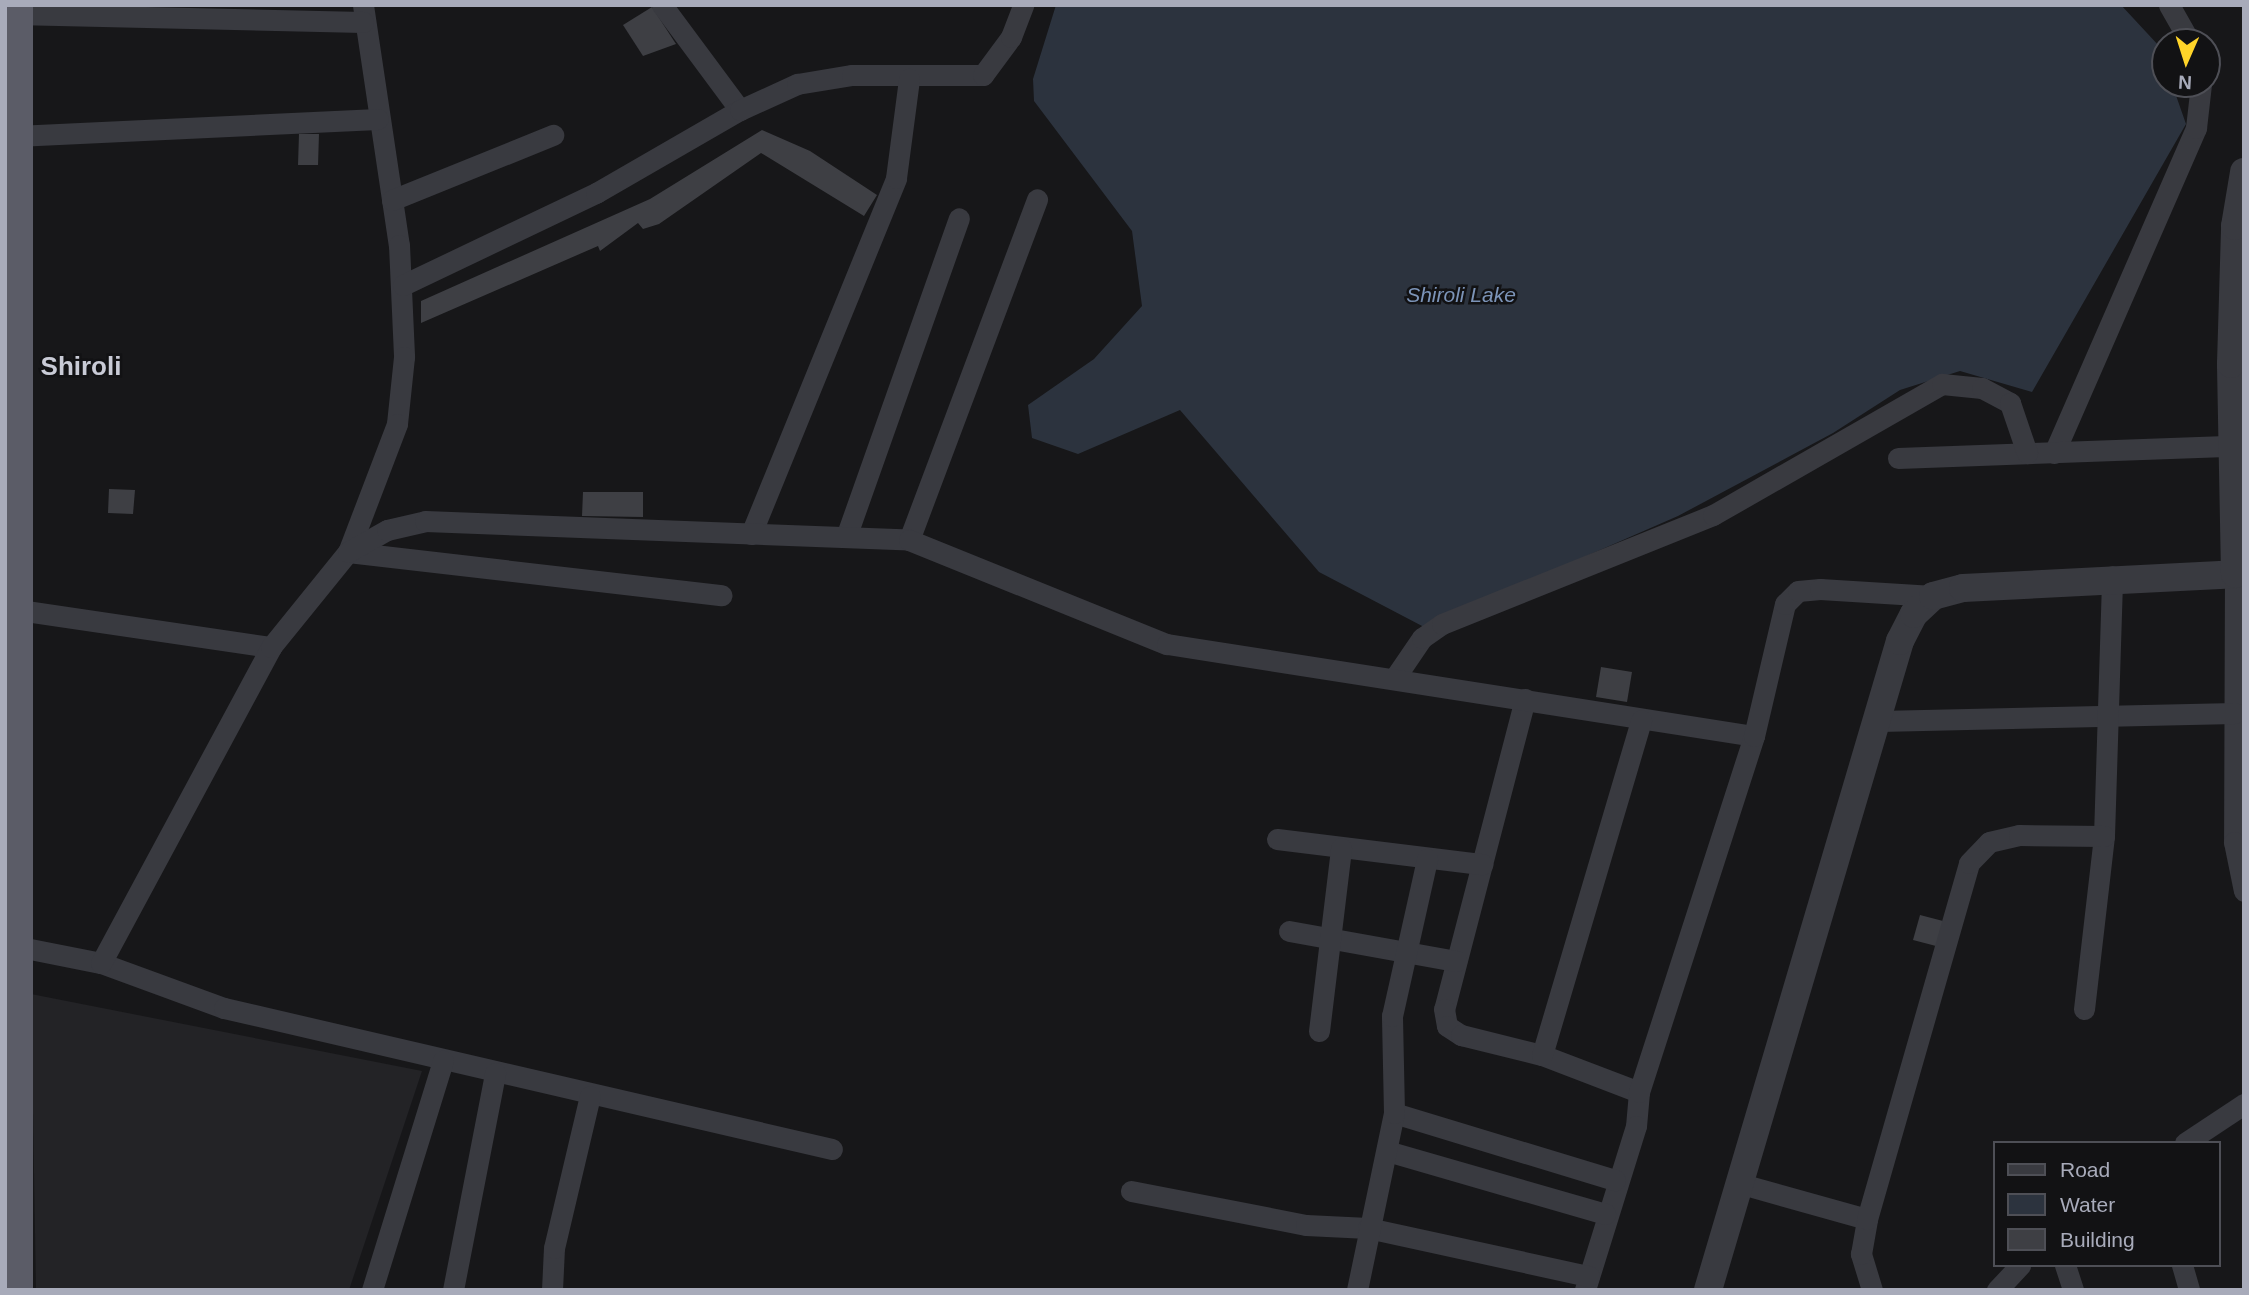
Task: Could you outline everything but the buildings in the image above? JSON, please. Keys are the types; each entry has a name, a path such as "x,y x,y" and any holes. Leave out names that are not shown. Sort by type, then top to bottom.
{"highway":[{"path":"14,10 19,610 14,1290"}],"street":[{"path":"662,5 740,110"},
{"path":"403,285 596,193 740,110 797,84 852,75 909,79 983,75 1012,37 1023,5"},
{"path":"2169,5 2182,28"},
{"path":"14,10 363,13 403,285 397,424 348,552 271,647 101,963"},
{"path":"751,534 895,178 909,79"},
{"path":"2054,453 2196,128 2199,98"},
{"path":"16,136 378,119"},
{"path":"392,200 553,135"},
{"path":"2244,172 2239,226 2233,446 2235,574 2240,652 2235,713 2234,842 2244,891"},
{"path":"909,540 1037,199"},
{"path":"846,537 959,218"},
{"path":"1394,679 1422,638 1442,624 1713,516 1942,384 1982,388 2010,403 2027,453"},
{"path":"1898,458 2233,446"},
{"path":"348,552 387,530 425,521 909,540 1167,645 1754,736"},
{"path":"348,552 722,595"},
{"path":"1130,1191 1295,1224 1368,1228 1587,1283 1615,1181 1636,1126 1639,1091 1754,736 1785,604 1798,591 1933,596 2112,576 2235,574"},
{"path":"2084,1009 2104,835 2112,576"},
{"path":"1708,1290 1879,721 1900,642 1933,596"},
{"path":"19,610 271,647"},
{"path":"1525,699 1444,1009 1447,1026 1481,1042 1542,1055 1639,1091"},
{"path":"1879,721 2109,713 2235,713"},
{"path":"1542,1055 1641,720"},
{"path":"1872,1290 1861,1254 1867,1219 1969,863 1989,842 2019,835 2104,835"},
{"path":"1277,839 1482,864"},
{"path":"1319,1031 1341,848"},
{"path":"1357,1290 1394,1112 1392,1016 1410,953 1427,859"},
{"path":"1289,931 1456,961"},
{"path":"15,946 101,963 224,1007 590,1096 832,1149"},
{"path":"372,1290 443,1061"},
{"path":"453,1290 495,1073"},
{"path":"552,1290 554,1248 590,1096"},
{"path":"2188,1141 2244,1104"},
{"path":"1394,1112 1615,1181"},
{"path":"1387,1151 1605,1214"},
{"path":"1738,1183 1867,1219"},
{"path":"1997,1290 2018,1267"},
{"path":"2066,1267 2073,1290"},
{"path":"2183,1267 2189,1290"}],"shaded area":[{"path":"31,994 422,1071 349,1290 36,1290"}],"water":[{"name":"Shiroli Lake","path":"1056,5 2121,5 2151,37 2151,98 2177,98 2186,124 2032,392 1960,371 1900,390 1833,433 1678,516 1424,627 1319,572 1180,410 1078,454 1032,438 1028,405 1094,359 1142,306 1132,231 1034,101 1033,79"}],"district":[{"name":"Shiroli","path":"81,367"}]}
